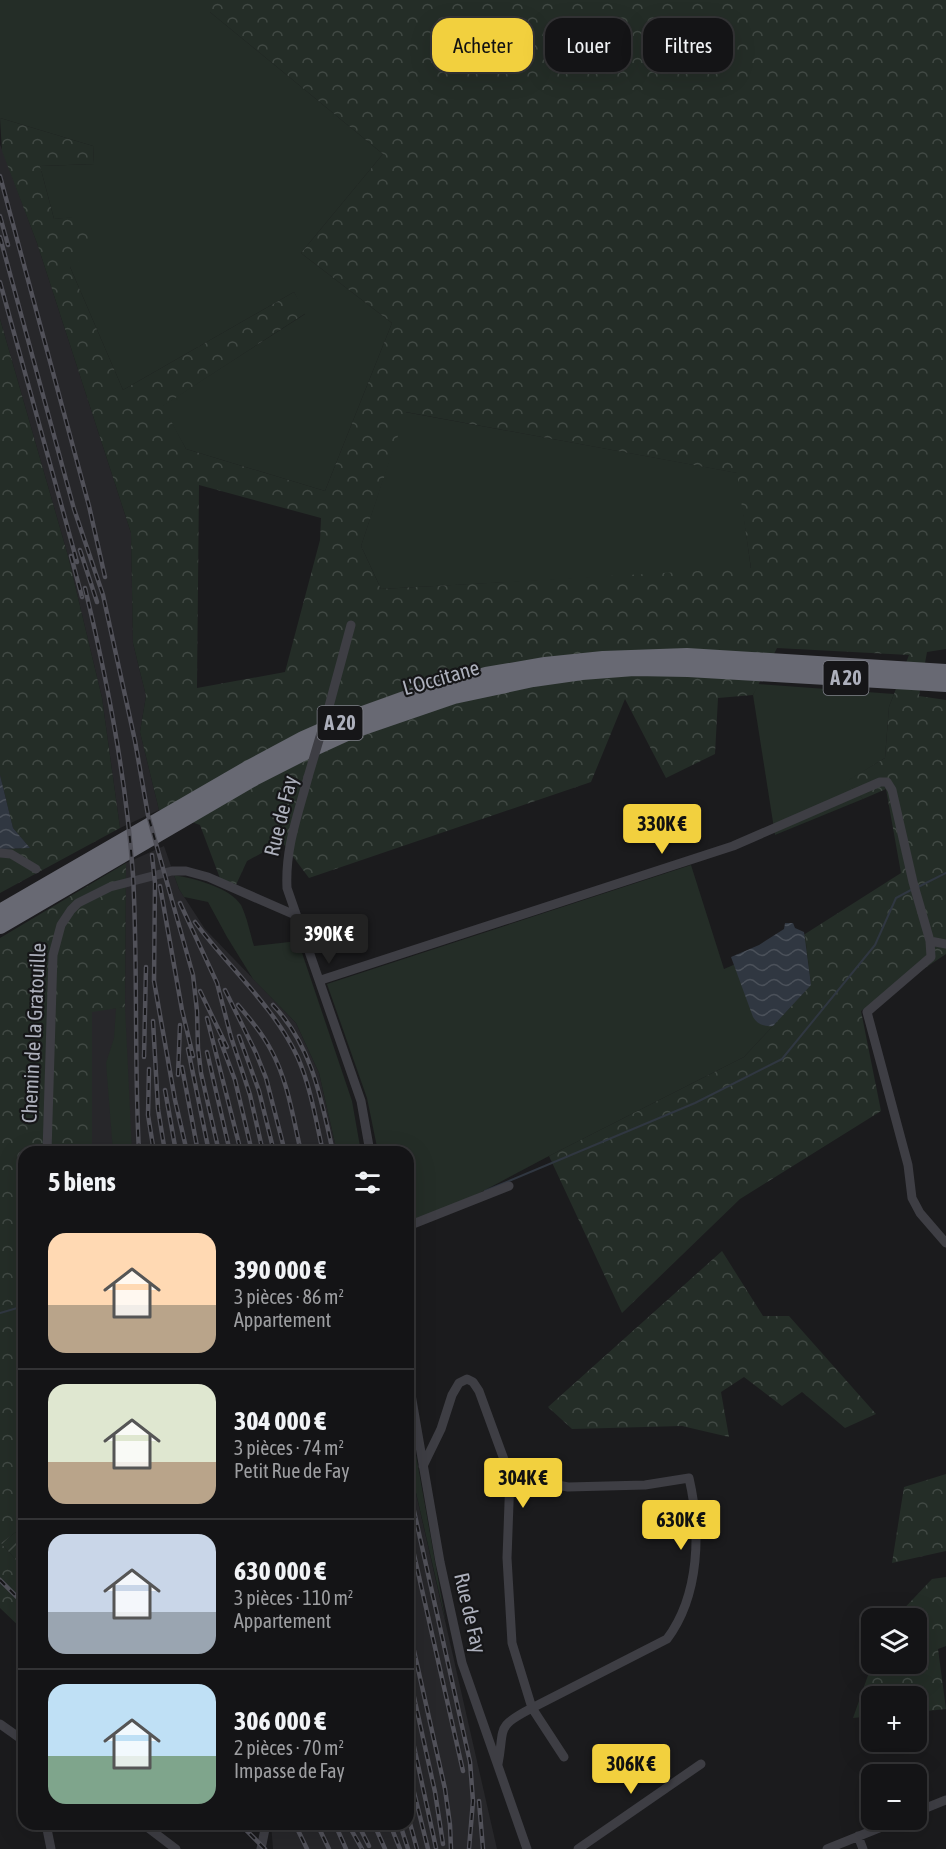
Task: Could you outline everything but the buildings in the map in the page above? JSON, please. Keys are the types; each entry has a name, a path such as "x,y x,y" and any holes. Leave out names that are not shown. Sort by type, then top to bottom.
{"highway":[{"name":"L'Occitane","path":"0,912 239,773 303,739 346,720 421,693 486,675 603,658 698,656 946,672"},
{"path":"871,667 946,662"},
{"name":"L'Occitane","path":"0,926 254,778 301,754 349,732 454,696 543,677 634,669 688,669 946,684"},
{"path":"901,681 925,689 946,692"}],"street":[{"name":"Rue de Fay","path":"351,625 290,842 286,866 287,888 295,915 321,980 361,1101 369,1146"},
{"path":"321,980 733,846 883,781 890,785 892,790 932,957 867,1012 908,1165 912,1198 920,1213 946,1243"},
{"path":"0,853 11,854 36,869"},
{"name":"Chemin de la Gratouille","path":"47,1146 53,955 61,925 78,903 111,887 172,870 181,870 207,878 295,915"},
{"path":"930,941 946,944"},
{"path":"414,1224 508,1186"},
{"path":"423,1466 459,1383 466,1379 473,1382 479,1391 510,1476 507,1558 512,1643 532,1708 564,1757"},
{"name":"Rue de Fay","path":"414,1413 440,1562 462,1663 527,1849"},
{"path":"498,1764 505,1725 512,1718 667,1639 678,1624 688,1599 694,1563 694,1502 689,1478 645,1485 568,1487 510,1476"},
{"path":"0,1724 18,1737"},
{"path":"578,1849 701,1764"},
{"path":"927,1808 946,1800"},
{"path":"47,1830 51,1849"},
{"path":"151,1830 176,1849"},
{"path":"261,1849 265,1830"},
{"path":"827,1849 873,1830"},
{"path":"858,1836 863,1849"}],"shaded area":[{"path":"0,144 37,243 131,533 133,643 146,696 140,732 159,810 120,828 102,698 68,556 0,319"},
{"path":"164,846 179,889 205,929 296,1023 319,1073 336,1146 92,1146 92,1011 125,1007 126,863"},
{"path":"414,1484 497,1849 273,1849 271,1830 414,1830"}],"green space":[{"path":"0,0 210,0 210,12 383,154 301,253 392,323 325,491 186,449 162,406 305,314 294,292 123,390 70,267 91,216 54,219 40,166 94,164 93,146 0,118"},
{"path":"210,0 946,0 946,649 927,652 919,696 946,700 946,954 861,1011 881,1111 740,1199 622,1313 549,1156 744,1057 811,985 805,934 901,873 886,789 863,799 845,782 885,758 889,707 909,655 777,648 753,695 718,698 715,754 666,778 625,699 591,782 309,878 282,842 247,861 235,887 221,881 200,825 159,810 140,732 146,696 133,643 131,533 37,243 2,151 0,118 93,146 94,164 40,166 54,219 91,215 92,252 70,267 123,390 294,292 306,313 163,406 186,449 325,491 392,323 301,253 383,154 210,12","holes":["406,412 737,473 751,568 381,589 361,546","199,485 321,518 320,540 285,672 197,688"]},
{"path":"0,319 68,556 102,698 120,828 0,893 0,849 30,848 13,828 0,775"},
{"path":"405,412 738,473 751,569 381,589 361,546"},
{"path":"758,684 894,694 889,707 885,758 846,782 863,799 775,835 753,695"},
{"path":"126,863 125,1007 92,1012 92,1146 18,1146 18,1530 1,1543 18,1562 18,1625 0,1608 0,938"},
{"path":"691,865 724,969 805,934 811,985 744,1057 414,1228 414,1146 377,1146 367,1098 327,984"},
{"path":"174,875 211,885 236,899 247,920 254,946 298,941 352,1101 360,1146 336,1146 319,1073 296,1023 253,979 208,902 184,897"},
{"path":"125,1007 132,1146 113,1146 106,1063 114,1038 116,1008"},
{"path":"722,1251 763,1316 789,1316 876,1414 845,1428 802,1392 782,1406 744,1377 721,1392 729,1437 682,1426 572,1429 548,1407"},
{"path":"414,1444 446,1623 414,1484"},
{"path":"946,1474 946,1551 892,1563 904,1487"},
{"path":"18,1530 18,1562 1,1543"},
{"path":"946,1577 946,1646 938,1649 946,1709 927,1711 927,1686 864,1686 868,1674 927,1674 927,1608 904,1608 932,1579"},
{"path":"861,1695 861,1717 853,1718"}],"water":[{"path":"0,775 13,828 30,848 0,849"},
{"path":"785,923 793,923 795,928 804,932 811,985 773,1026 767,1026 759,1023 753,1017 731,957 759,945 784,929"}],"waterway":[{"path":"916,888 946,873"},
{"path":"485,1191 695,1103 782,1059 875,945 896,898 911,890"},
{"path":"0,1313 18,1308"}],"railway":[{"path":"0,176 89,506 105,577"},
{"path":"0,216 8,245"},
{"path":"0,237 74,509 103,595 135,741 148,815 193,975 201,1073 218,1146"},
{"path":"0,282 77,562"},
{"path":"80,550 97,602"},
{"path":"71,556 82,597"},
{"path":"85,588 115,731 130,838 133,875 139,1146"},
{"path":"152,855 155,883 154,981 186,1146"},
{"path":"160,886 182,1010 193,1056"},
{"path":"180,903 217,983 231,1037 250,1095 262,1146"},
{"path":"195,922 264,1004 288,1039 306,1081 322,1146"},
{"path":"144,1057 146,967"},
{"path":"225,990 266,1078 283,1146"},
{"path":"200,991 227,1047"},
{"path":"238,1005 264,1038 277,1062 300,1146"},
{"path":"273,1005 286,1021 306,1055 319,1093 332,1146"},
{"path":"207,1018 239,1146"},
{"path":"153,1021 158,1109 164,1146"},
{"path":"178,1075 180,1025"},
{"path":"239,1036 259,1091 273,1146"},
{"path":"220,1040 235,1080 251,1146"},
{"path":"188,1049 208,1146"},
{"path":"207,1052 229,1146"},
{"path":"182,1067 197,1146"},
{"path":"149,1069 148,1115 153,1146"},
{"path":"165,1090 175,1146"},
{"path":"414,1511 470,1762 473,1801 469,1849"},
{"path":"414,1555 463,1771"},
{"path":"0,1580 18,1598"},
{"path":"414,1651 445,1789 451,1849"},
{"path":"414,1697 435,1792 443,1844"},
{"path":"414,1747 436,1848"},
{"path":"414,1792 428,1849"},
{"path":"479,1801 483,1849"},
{"path":"246,1830 265,1849"},
{"path":"298,1830 307,1849"},
{"path":"320,1830 329,1849"},
{"path":"338,1830 346,1849"},
{"path":"351,1830 362,1849"},
{"path":"361,1830 369,1846"},
{"path":"377,1830 385,1849"},
{"path":"392,1830 400,1849"},
{"path":"402,1830 408,1849"},
{"path":"412,1830 417,1849"}]}
